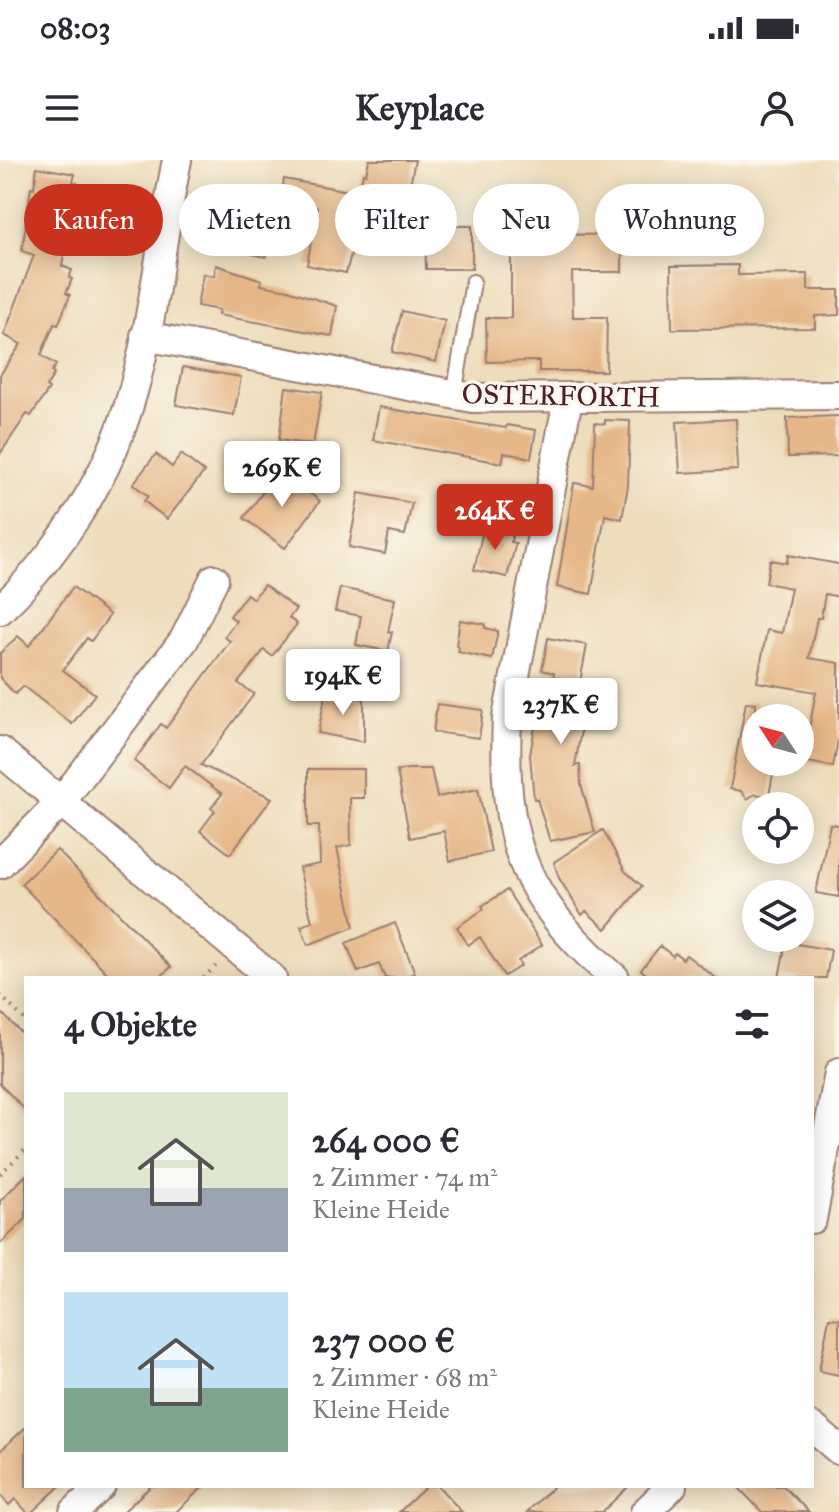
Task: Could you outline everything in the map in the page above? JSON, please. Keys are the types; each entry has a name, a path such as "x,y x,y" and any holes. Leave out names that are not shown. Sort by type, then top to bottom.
{"street":[{"path":"0,610 51,552 87,500 112,450 131,396 145,336 177,160"},
{"name":"OSTERFORTH","path":"145,336 473,398 839,395"},
{"path":"568,399 507,718 505,771 511,826 526,873 552,914 587,954 613,976"},
{"path":"0,864 61,802 184,640 214,579"},
{"path":"0,751 270,976"},
{"path":"814,1197 819,1142 839,1073"},
{"path":"814,1429 839,1450"},
{"path":"74,1512 99,1488"},
{"path":"645,1512 670,1488"}],"lane":[{"path":"454,395 473,282"}],"path":[{"path":"0,995 24,1019"},
{"path":"0,1174 24,1151"}],"building":[{"path":"369,160 415,160 410,184 361,184 363,173 366,174"},
{"path":"37,167 75,174 73,182 77,183 77,184 35,184"},
{"path":"284,179 311,184 283,184"},
{"path":"319,186 335,189 335,256 351,256 346,273 307,265 309,256 319,256"},
{"path":"457,226 472,226 472,269 426,269 426,256 457,256"},
{"path":"579,235 595,235 595,256 622,256 622,272 572,272 573,317 607,317 606,371 539,371 539,361 487,362 486,318 511,318 511,256 579,256"},
{"path":"34,256 64,256 62,266 72,270 66,293 70,295 41,355 56,365 51,372 54,374 46,387 49,389 31,416 27,414 0,454 0,375 21,344 4,335"},
{"path":"216,265 262,280 261,285 337,306 332,336 218,315 219,310 197,306 203,274 214,276"},
{"path":"738,265 738,275 808,274 808,290 839,290 839,315 815,316 815,328 672,329 671,266"},
{"path":"402,311 445,321 436,362 392,352"},
{"path":"183,367 241,377 234,415 176,405"},
{"path":"286,387 322,392 313,445 279,440"},
{"path":"379,407 536,430 531,458 504,453 502,463 373,440"},
{"path":"839,416 839,456 788,457 787,418"},
{"path":"736,419 738,470 680,473 677,422"},
{"path":"605,420 630,421 628,486 622,519 605,515 591,594 557,587 574,483 593,486 595,423 605,424"},
{"path":"156,454 172,467 181,454 204,472 167,519 144,501 148,496 133,484"},
{"path":"279,470 320,501 285,548 244,518"},
{"path":"359,493 412,503 405,535 389,532 385,554 349,547"},
{"path":"484,526 513,532 511,542 516,543 507,577 474,570"},
{"path":"788,555 839,564 839,597 825,594 809,658 839,663 839,736 833,767 814,763 816,692 757,682 767,630 782,633 791,588 766,583 770,560 787,563"},
{"path":"264,585 296,609 289,618 297,624 272,656 264,650 238,683 254,694 201,765 272,798 230,854 200,831 215,811 211,808 222,794 185,766 169,788 134,761 161,724 166,728 230,641 224,637 236,621 230,616 247,594 253,599"},
{"path":"73,587 110,615 91,641 87,638 63,670 95,694 72,724 23,686 15,694 0,678 0,653 18,636 29,646"},
{"path":"340,588 395,599 388,632 392,632 388,651 356,645 361,616 335,611"},
{"path":"460,620 485,624 485,628 498,631 492,659 458,652"},
{"path":"548,638 587,645 577,698 582,698 577,724 582,724 575,766 580,765 581,785 595,832 550,841 537,799 534,799 530,755 537,716 546,718 554,673 542,670"},
{"path":"326,692 364,699 364,742 318,733"},
{"path":"437,704 483,710 479,738 433,732"},
{"path":"742,724 742,776 773,776 770,792 742,792 730,789"},
{"path":"308,769 364,769 364,798 350,798 351,845 337,848 354,927 308,945 301,926 312,922 299,868 320,864 319,826 308,826"},
{"path":"431,769 437,797 478,789 491,852 450,861 444,831 410,838 397,771"},
{"path":"830,824 839,825 839,897 816,893"},
{"path":"603,830 625,871 642,886 606,929 586,911 582,915 559,878 554,862"},
{"path":"57,850 171,967 161,976 110,976 21,884"},
{"path":"507,890 542,945 518,961 521,966 504,976 480,937 468,945 457,927"},
{"path":"395,923 415,973 384,976 379,964 358,972 346,943"},
{"path":"660,946 673,956 675,953 683,959 686,955 713,976 648,976 641,970"},
{"path":"814,947 831,950 826,978 779,976 784,952 814,952"},
{"path":"0,1011 24,1036 24,1109 0,1084"},
{"path":"24,1177 24,1221 0,1244 0,1201"},
{"path":"829,1318 839,1319 839,1375 819,1371"},
{"path":"24,1429 24,1488 58,1488 32,1512 27,1512 15,1499 9,1505 0,1495 0,1451"},
{"path":"149,1488 202,1488 176,1512 123,1512"},
{"path":"425,1488 440,1488 462,1512 399,1512"},
{"path":"552,1488 627,1488 602,1512 527,1512"},
{"path":"739,1488 785,1488 809,1512 762,1512"}]}
